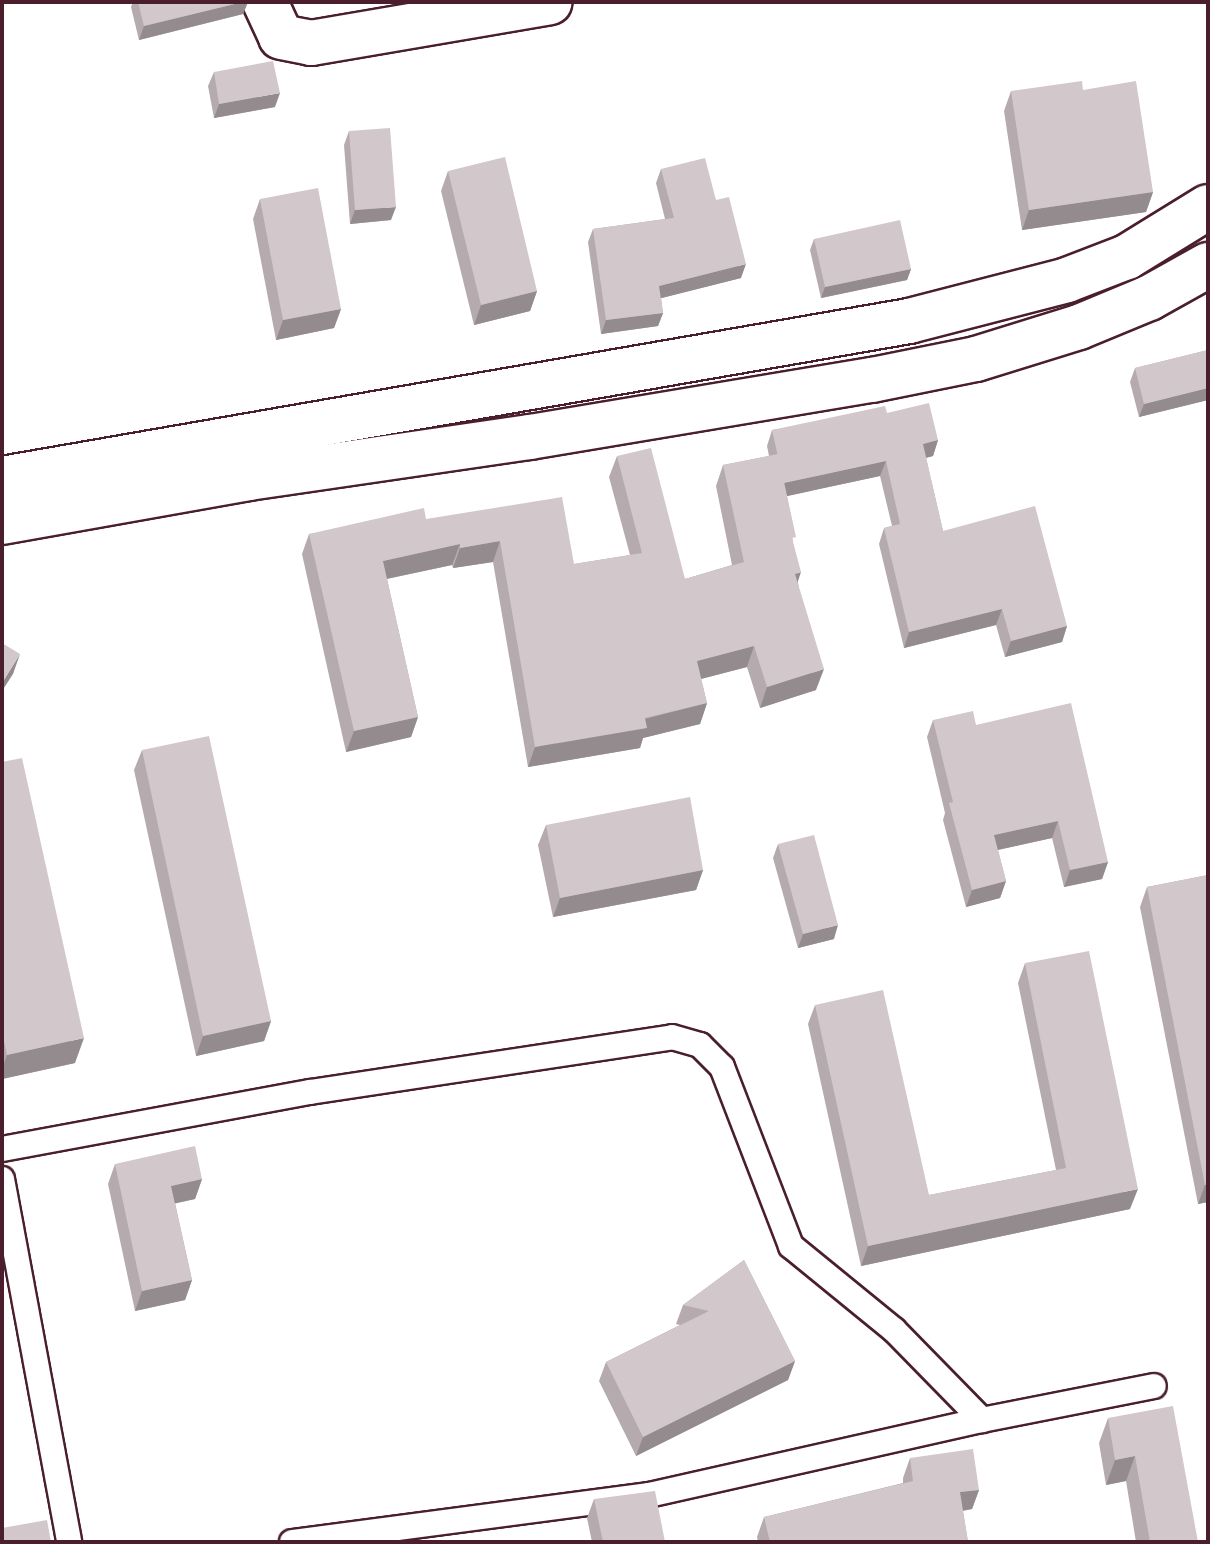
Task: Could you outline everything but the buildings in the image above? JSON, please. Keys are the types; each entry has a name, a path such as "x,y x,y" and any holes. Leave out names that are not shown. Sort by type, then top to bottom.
{"street":[{"path":"265,2 281,37 311,43 550,2"},
{"path":"2,479 909,321 1026,292 1115,262 1208,207"},
{"path":"2,522 248,478 842,385 976,359 1079,327 1149,298 1208,265"}],"lane":[{"path":"2,1149 310,1092 672,1037 700,1045 722,1067 791,1246 894,1330 982,1420"},
{"path":"2,1179 69,1542"},
{"path":"292,1542 649,1495 982,1420 1154,1386"}]}
